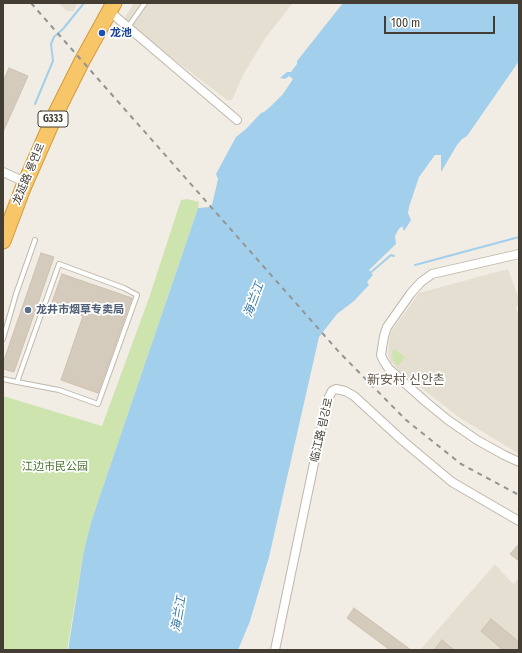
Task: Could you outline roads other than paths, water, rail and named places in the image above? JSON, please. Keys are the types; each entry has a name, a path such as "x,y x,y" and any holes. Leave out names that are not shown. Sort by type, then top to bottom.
{"highway":[{"name":"龙延路 룡연로","path":"3,214 56,113 108,6"},
{"name":"龙延路 룡연로","path":"3,241 21,180"}],"street":[{"path":"108,6 128,27 237,120"},
{"path":"3,172 21,180"},
{"path":"519,254 432,274 421,282 411,293 387,327 381,355 389,369 448,420 477,440 519,462"},
{"name":"临江路 림강로","path":"275,650 327,400 332,391 345,391 354,396 403,441 452,482 519,521"}],"lane":[{"path":"128,27 144,3"},
{"path":"3,339 16,294 35,240"},
{"path":"3,379 16,382 59,390 98,404 136,295 124,288 59,264 16,382"}],"water":[{"name":"海兰江","path":"343,3 519,3 519,61 467,136 457,145 441,172 441,155 435,155 419,177 409,207 408,213 411,220 408,225 404,231 402,226 398,230 395,236 396,244 369,270 373,275 367,282 369,285 354,301 337,314 319,337 269,557 250,621 238,650 68,650 84,550 92,519 198,208 210,207 212,205 218,179 216,174 236,137 283,94 293,79 289,76 285,79 280,78 287,72 291,72 297,64 297,61"}],"waterway":[{"path":"35,104 53,61 51,44 54,37 63,29 84,3"},
{"path":"415,265 519,237"},
{"path":"369,274 391,255 394,256"}],"railway":[{"path":"31,3 339,352 406,420 461,464 519,495"}],"place":[{"name":"龙池","path":"102,33"},
{"name":"龙井市烟草专卖局","path":"28,310"}],"district":[{"name":"新安村 신안촌","path":"406,380"}],"park label":[{"name":"江边市民公园","path":"55,467"}]}
